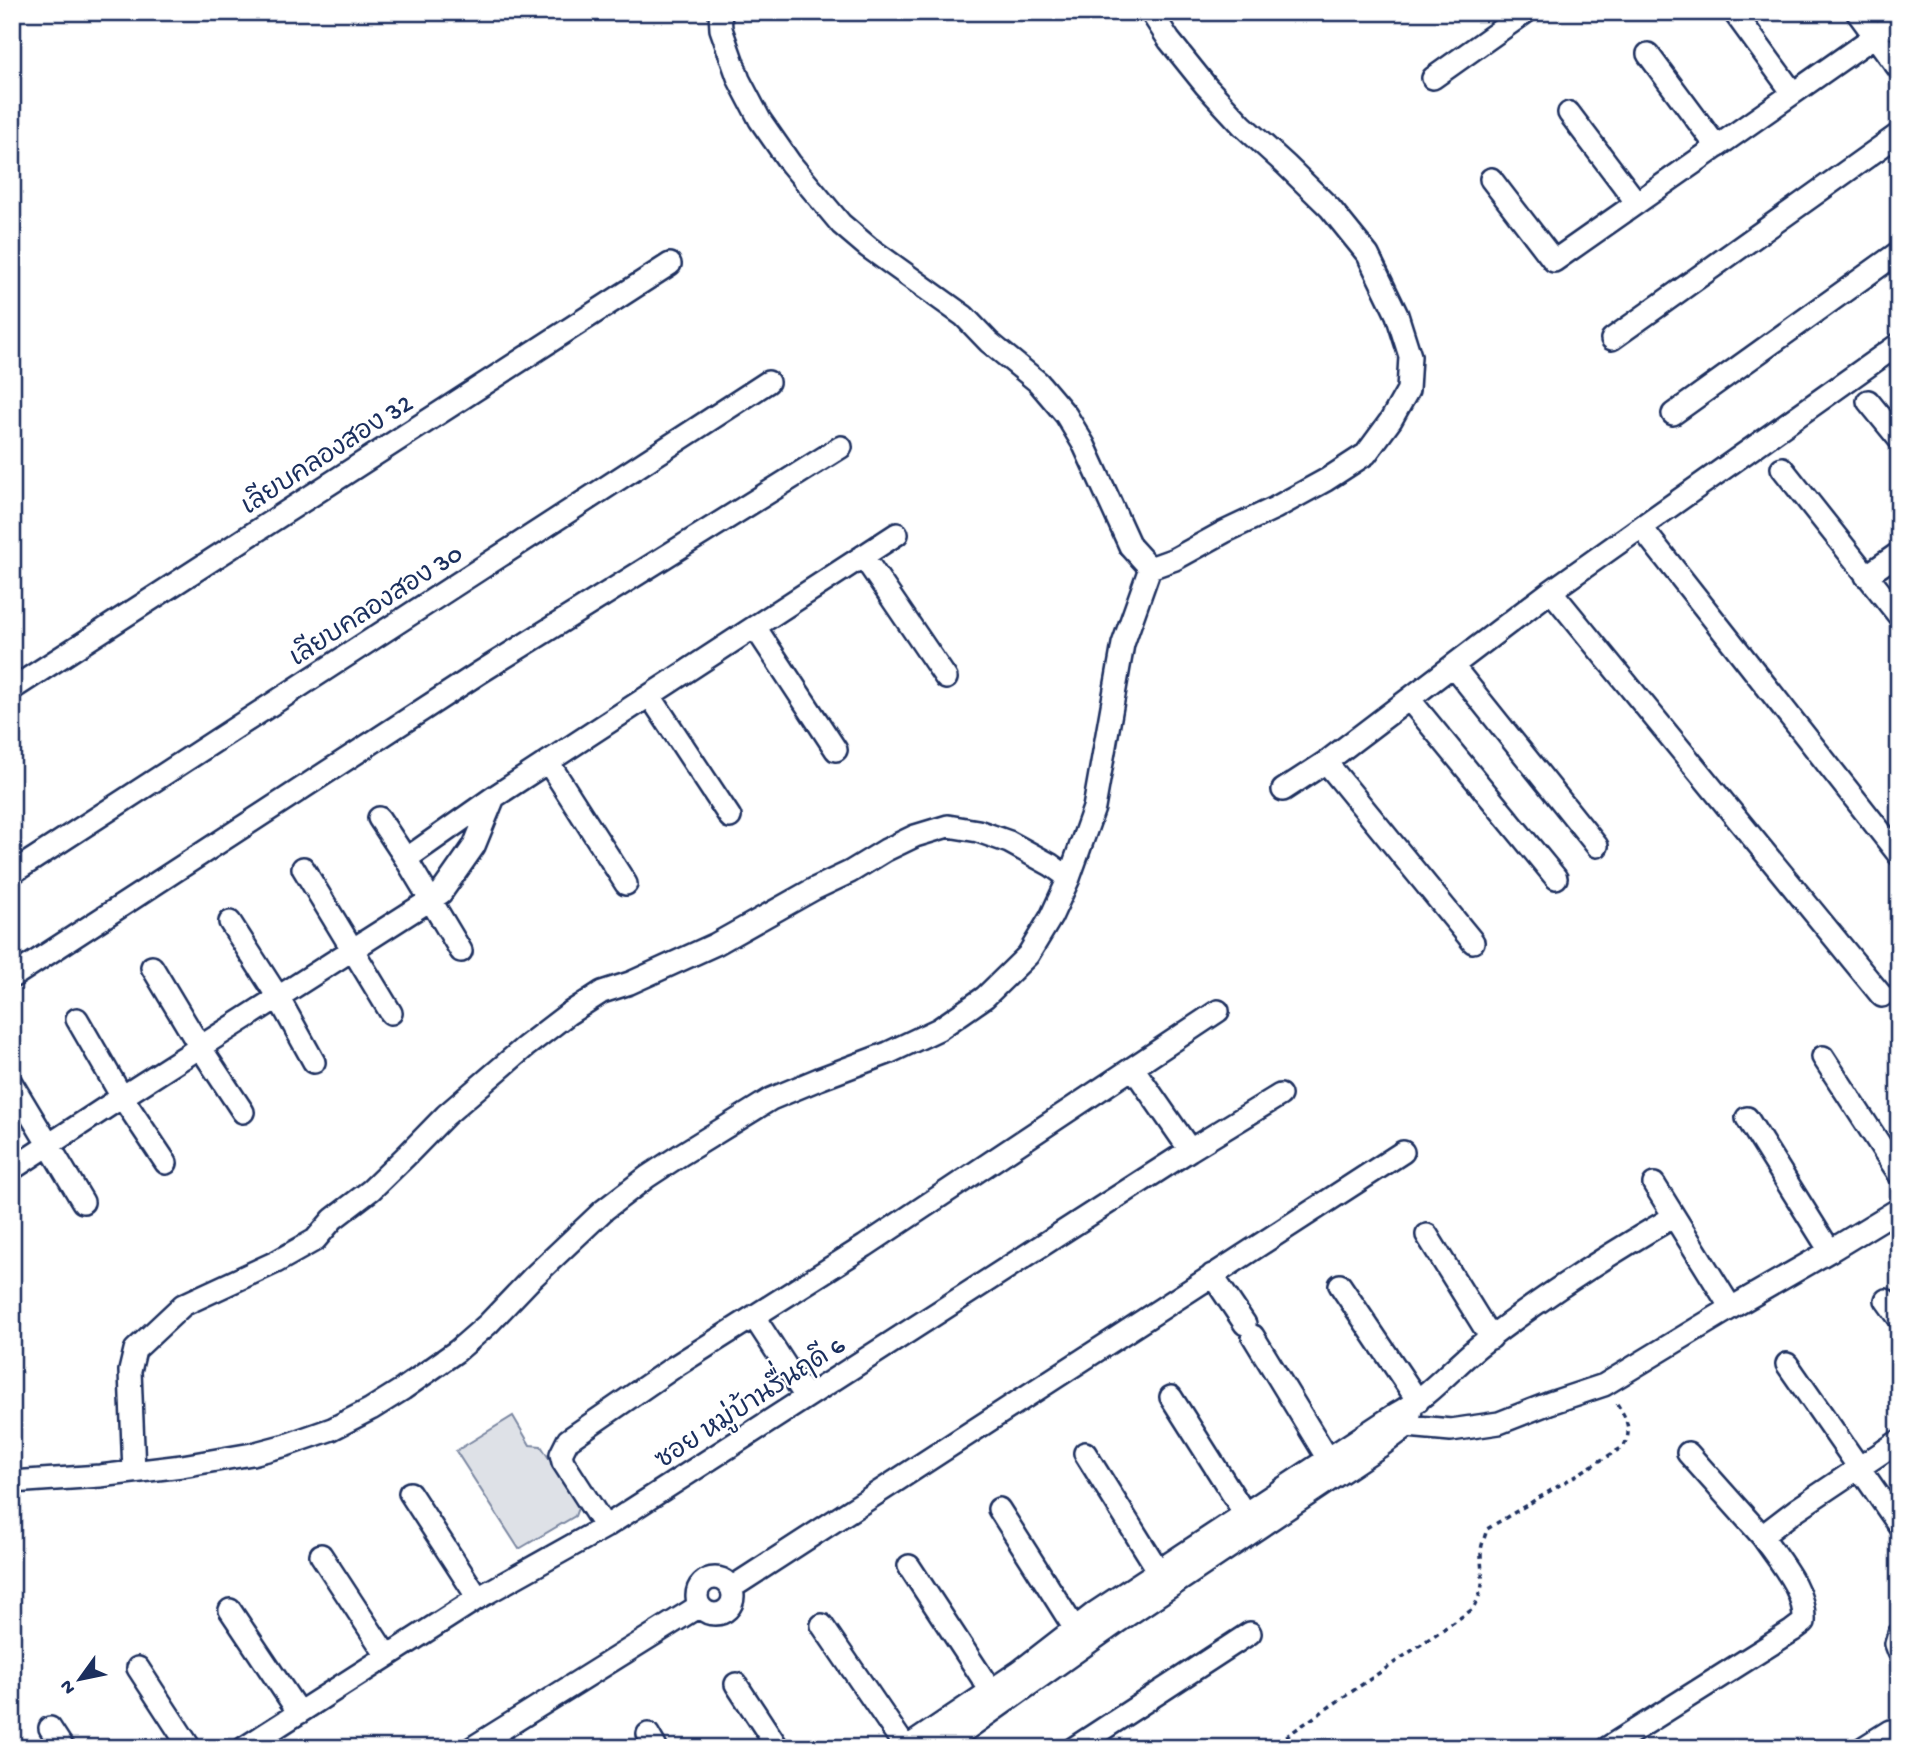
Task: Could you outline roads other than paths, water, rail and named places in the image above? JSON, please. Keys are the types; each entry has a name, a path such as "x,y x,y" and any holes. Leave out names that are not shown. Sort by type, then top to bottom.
{"street":[{"path":"720,12 721,29 739,80 760,120 789,163 841,224 868,247 964,316 989,342 1038,382 1066,415 1084,445 1130,546 1150,568"},
{"path":"1150,568 1175,559 1275,508 1366,454 1391,420 1408,390 1410,356 1397,315 1368,255 1330,208 1242,125 1206,86 1168,40 1151,12"},
{"path":"1433,78 1527,12"},
{"path":"1734,12 1793,93"},
{"path":"1857,12 1899,69"},
{"path":"1491,179 1554,261 1899,19"},
{"path":"1648,54 1717,147"},
{"path":"1569,113 1637,203"},
{"path":"1612,339 1899,134"},
{"path":"1673,414 1899,251"},
{"name":"เลียบคลองสอง 32","path":"12,689 670,264"},
{"path":"1283,790 1326,762 1551,591 1899,344"},
{"name":"เลียบคลองสอง 30","path":"12,873 768,382"},
{"path":"1868,401 1899,439"},
{"path":"12,977 467,681 841,447"},
{"path":"1782,468 1899,616"},
{"path":"1641,527 1899,855"},
{"path":"406,859 494,797 897,534"},
{"path":"1866,576 1899,553"},
{"path":"863,556 946,678"},
{"path":"12,1482 134,1472 252,1454 331,1429 371,1409 430,1372 478,1333 595,1218 648,1177 718,1130 771,1099 898,1049 939,1029 985,997 1028,955 1051,918 1069,878 1094,808 1123,644 1150,568"},
{"path":"1551,591 1882,996"},
{"path":"755,627 836,750"},
{"path":"1452,666 1597,846"},
{"path":"650,696 730,817"},
{"path":"1409,699 1556,878"},
{"path":"548,762 626,884"},
{"path":"1326,762 1473,942"},
{"path":"12,1169 441,893 474,846 494,797"},
{"path":"379,818 461,951"},
{"path":"134,1472 130,1371 135,1350 183,1305 265,1267 315,1240 333,1219 371,1190 446,1115 525,1047 602,992 629,983 716,944 886,850 915,836 948,825 978,831 1009,842 1069,878"},
{"path":"303,869 391,1013"},
{"path":"230,922 278,997 314,1062"},
{"path":"152,967 243,1112"},
{"path":"606,1527 564,1462 561,1454 568,1440 674,1367 865,1246 1218,1011"},
{"path":"77,1019 122,1097 166,1163"},
{"path":"1824,1057 1899,1174"},
{"path":"1133,1068 1190,1150"},
{"path":"12,1084 83,1202"},
{"name":"ซอย หมู่บ้านรื่นฤดี 6","path":"244,1748 478,1598 606,1527 1190,1150 1280,1095"},
{"path":"1747,1118 1830,1251"},
{"path":"472,1748 699,1606 704,1612 712,1614 727,1610 732,1603 731,1588 1404,1152"},
{"path":"1654,1184 1672,1217 1731,1308"},
{"path":"1340,1285 1408,1412 1451,1430 1499,1423 1604,1385 1899,1209"},
{"path":"822,1625 906,1748 1251,1522 1408,1412 1479,1347 1569,1281 1672,1217"},
{"path":"1427,1235 1491,1338"},
{"path":"1212,1275 1328,1459"},
{"path":"1886,1300 1899,1318"},
{"path":"754,1317 806,1397"},
{"path":"1787,1364 1899,1525"},
{"path":"1171,1397 1251,1522"},
{"path":"940,1748 1158,1570 1251,1522 1328,1459 1408,1412"},
{"path":"1762,1536 1899,1441"},
{"path":"1085,1453 1158,1570"},
{"path":"1607,1748 1804,1622 1805,1608 1800,1594 1762,1536 1688,1453"},
{"path":"410,1493 478,1598"},
{"path":"999,1508 1080,1636"},
{"path":"321,1555 387,1656"},
{"path":"909,1566 991,1691"},
{"path":"230,1610 299,1713"},
{"path":"1074,1748 1250,1633"},
{"path":"1899,1634 1896,1644 1899,1651"},
{"path":"138,1668 190,1748"},
{"path":"736,1684 778,1748"},
{"path":"50,1728 63,1748"},
{"path":"1863,1748 1890,1731"}]}
